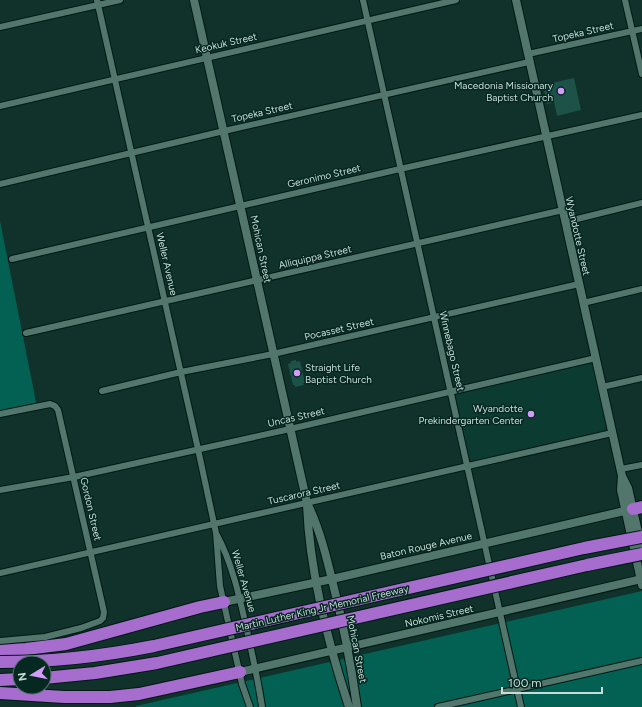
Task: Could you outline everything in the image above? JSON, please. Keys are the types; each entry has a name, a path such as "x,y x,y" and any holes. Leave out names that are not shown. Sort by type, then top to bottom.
{"highway":[{"name":"Martin Luther King Jr Memorial Freeway","path":"0,662 52,660 133,650 584,548 642,537"},
{"name":"Martin Luther King Jr Memorial Freeway","path":"52,677 95,673 164,661 587,565 642,554"},
{"path":"0,651 59,645 100,635 200,606 224,602"},
{"path":"0,693 64,697 110,697 139,694 240,672"},
{"path":"0,680 12,679"}],"street":[{"path":"0,27 98,2 120,0"},
{"name":"Mohican Street","path":"194,0 307,503 311,550 316,582 332,651 348,707"},
{"name":"Winnebago Street","path":"363,0 521,707"},
{"name":"Keokuk Street","path":"0,106 456,0"},
{"name":"Wyandotte Street","path":"516,0 621,473 628,488 642,550"},
{"path":"625,0 642,74"},
{"name":"Weller Avenue","path":"98,2 166,302 216,533 220,586 240,672 250,707"},
{"name":"Topeka Street","path":"0,184 384,95 642,29"},
{"name":"Geronimo Street","path":"12,259 400,169 642,116"},
{"path":"565,222 642,203"},
{"name":"Alliquippa Street","path":"26,333 258,281 562,210"},
{"name":"Pocasset Street","path":"102,391 181,372 273,354 579,284"},
{"path":"583,303 642,289"},
{"name":"Uncas Street","path":"0,490 74,477 290,429 596,358"},
{"path":"602,387 642,378"},
{"name":"Gordon Street","path":"0,414 50,404 55,406 59,413 104,609 103,618 93,624 45,637 0,642"},
{"name":"Tuscarora Street","path":"0,573 612,433"},
{"path":"621,473 642,465"},
{"name":"Mohican Street","path":"307,503 316,522 332,579 348,647 357,707"},
{"name":"Wyandotte Street","path":"633,509 642,581"},
{"name":"Baton Rouge Avenue","path":"224,602 332,579 633,509"},
{"name":"Weller Avenue","path":"216,533 225,549 240,598 262,707"},
{"name":"Nokomis Street","path":"240,672 642,581"},
{"path":"438,707 642,661"}],"shaded area":[{"path":"0,221 37,407 0,414"},
{"name":"Wyandotte Prekindergarten Center","path":"587,364 593,365 607,426 603,432 474,461 469,459 455,402 455,397 457,394"},
{"path":"642,591 642,707 136,707 136,706"}],"building":[{"name":"Macedonia Missionary Baptist Church","path":"574,78 581,110 557,116 554,102 547,104 543,85"},
{"name":"Straight Life Baptist Church","path":"296,360 296,362 300,361 305,383 303,383 304,385 295,387 295,385 293,385 288,364 291,363 291,361"}],"place":[{"name":"Macedonia Missionary Baptist Church","path":"561,91"},
{"name":"Straight Life Baptist Church","path":"297,373"},
{"name":"Wyandotte Prekindergarten Center","path":"531,414"}]}
